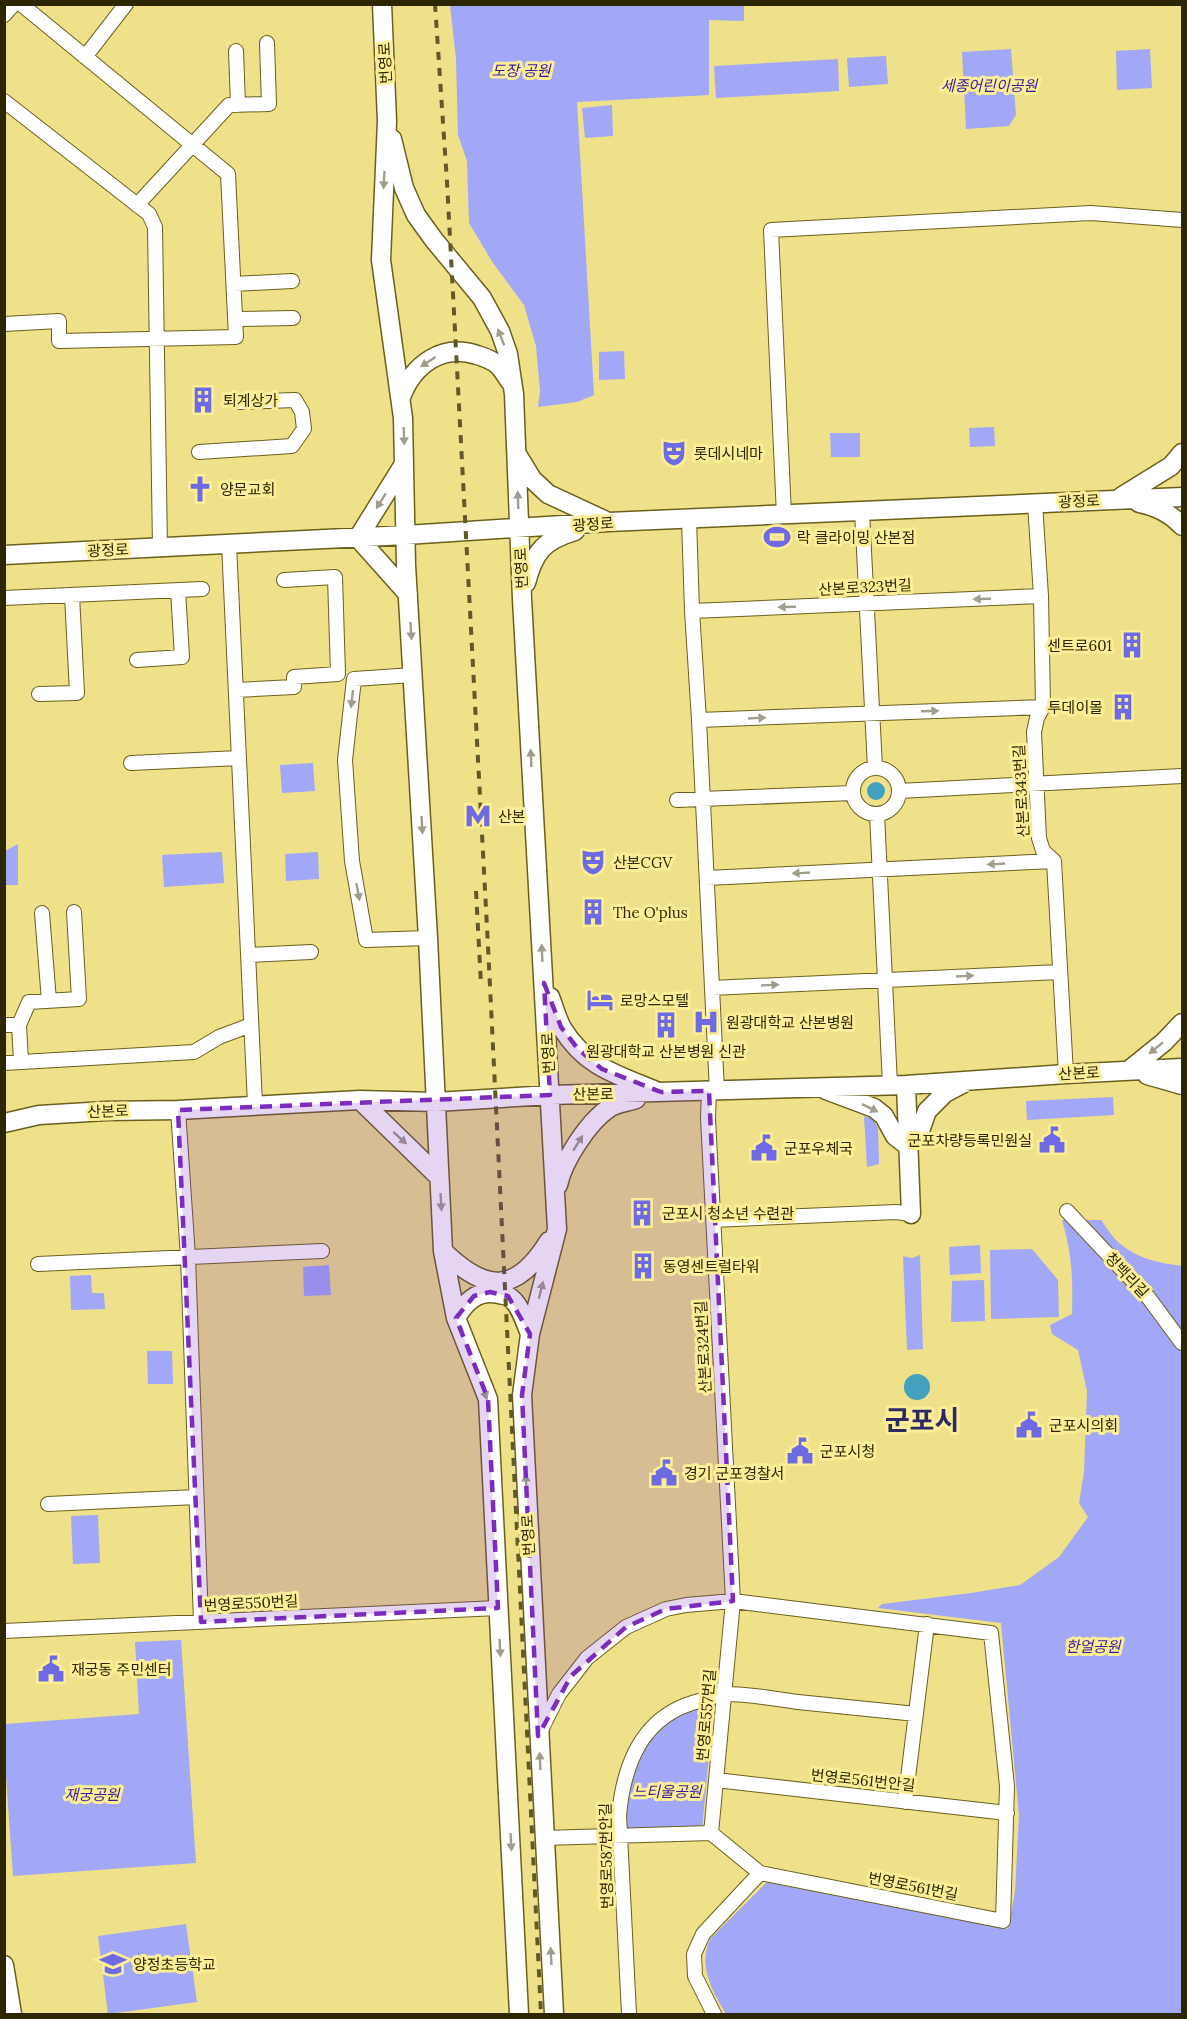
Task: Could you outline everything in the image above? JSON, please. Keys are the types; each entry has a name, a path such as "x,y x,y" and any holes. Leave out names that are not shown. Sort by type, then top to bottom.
{"street":[{"path":"4,15 14,4"},
{"path":"4,324 59,321 59,341 236,337 228,174 21,4"},
{"path":"85,57 126,4"},
{"name":"번영로","path":"382,4 387,121 381,260 400,397 408,594 444,1251 456,1318 488,1399 519,2014"},
{"path":"137,205 229,105 269,104 267,43"},
{"path":"236,51 238,105"},
{"path":"4,101 149,214 155,227 160,547"},
{"name":"번영로","path":"387,121 405,188 416,214 434,240 482,298 508,354 513,385 522,599 557,1229 530,1334 522,1395 554,2014"},
{"path":"784,515 771,230 1090,213 1182,220"},
{"path":"234,284 292,281"},
{"path":"236,319 293,318"},
{"path":"400,397 406,384 425,362 440,354 459,351 486,357 498,366 513,385"},
{"path":"200,452 292,446 303,429 302,412 295,400 240,402"},
{"path":"1116,500 1171,466 1182,453"},
{"path":"517,454 532,479 548,494 608,522"},
{"path":"404,464 358,537 408,594"},
{"name":"광정로","path":"4,555 520,529 608,522 1182,496"},
{"path":"1116,500 1152,505 1182,526"},
{"name":"산본로343번길","path":"1035,503 1041,596 1043,707 1036,718 1034,732 1036,784 1040,845 1054,861 1066,1074"},
{"path":"862,511 875,768"},
{"path":"689,519 712,987 713,1091"},
{"path":"522,599 531,564 545,544 564,534 608,522"},
{"path":"229,544 255,1104"},
{"path":"237,690 294,687 294,677 338,674 335,577 284,580"},
{"path":"4,598 202,589"},
{"path":"137,660 182,657 178,590"},
{"path":"39,694 77,693 72,595"},
{"name":"산본로323번길","path":"692,611 1041,596"},
{"path":"413,675 354,679 345,760 352,861 366,940 428,938"},
{"path":"699,720 1043,707"},
{"path":"132,763 239,758"},
{"path":"875,768 891,774 899,791 893,806 877,814 861,808 853,793 857,778 862,773 875,768"},
{"path":"899,791 1182,776"},
{"path":"677,800 853,793"},
{"path":"713,1220 896,1212 911,1214 908,1146 898,1085 886,980 877,814"},
{"path":"707,878 1054,861"},
{"path":"21,1062 12,1025 29,1002 80,999 74,912"},
{"path":"42,913 49,1001"},
{"path":"248,955 311,952"},
{"path":"712,987 1059,972"},
{"path":"544,983 561,1027 578,1049 602,1069 661,1092"},
{"path":"1128,1071 1164,1042 1182,1023"},
{"path":"4,1063 194,1052 219,1037 251,1025"},
{"name":"산본로","path":"4,1123 39,1115 178,1110 255,1104 360,1100 436,1102 550,1095 898,1085 1182,1068"},
{"path":"1128,1071 1182,1085"},
{"path":"908,1146 921,1128 927,1111 945,1093 969,1080"},
{"path":"819,1088 874,1108 884,1116 895,1136 908,1146"},
{"name":"산본로324번길","path":"713,1091 713,1220 733,1601"},
{"path":"555,1196 560,1176 570,1156 597,1119 610,1107 661,1092"},
{"path":"360,1100 439,1177"},
{"path":"178,1110 188,1257 201,1622"},
{"name":"청백리길","path":"1067,1211 1148,1297 1182,1343"},
{"path":"444,1251 460,1267 477,1278 498,1283 518,1276 539,1257 557,1229"},
{"path":"38,1264 322,1251"},
{"path":"456,1318 463,1306 474,1296 490,1292 508,1296 520,1311 530,1334"},
{"path":"48,1504 196,1497"},
{"path":"538,1736 559,1694 587,1658 626,1627 666,1609 733,1601 927,1624 905,1802"},
{"name":"번영로557번길","path":"711,1833 733,1601"},
{"name":"번영로550번길","path":"4,1631 498,1608"},
{"name":"번영로561번길","path":"711,1833 760,1873 1003,1921 1007,1786 991,1633 927,1624"},
{"name":"번영로587번안길","path":"629,2014 620,1836 621,1792 635,1750 647,1733 661,1719 688,1703 724,1694 916,1714"},
{"name":"번영로561번안길","path":"716,1780 1007,1813"},
{"path":"544,1838 711,1833"},
{"path":"714,2014 695,1976 694,1954 697,1943 760,1873"},
{"path":"4,1965 12,2014"}],"highlighted area":[{"path":"544,983 561,1027 578,1049 602,1069 661,1092 709,1091 733,1601 666,1609 626,1627 571,1676 538,1736 522,1395 530,1334 508,1296 490,1292 474,1296 456,1318 488,1399 498,1608 201,1622 178,1110 550,1095"}],"green space":[{"name":"도장 공원","path":"450,5 744,5 744,21 709,20 709,95 577,102 594,395 577,402 538,407 540,391 536,346 524,305 493,263 469,223 467,161 458,135 456,59"},
{"name":"세종어린이공원","path":"1011,49 1016,115 1009,126 966,129 962,52"},
{"path":"1150,49 1152,88 1117,90 1116,51"},
{"path":"886,56 888,84 849,87 847,58"},
{"path":"838,59 839,91 716,98 714,66"},
{"path":"612,105 613,136 585,138 582,108"},
{"path":"624,351 625,379 599,380 599,352"},
{"path":"994,427 995,446 970,447 969,428"},
{"path":"830,433 860,433 860,457 831,457"},
{"path":"313,763 315,791 282,793 280,765"},
{"path":"18,844 18,885 5,885 5,851"},
{"path":"222,852 224,883 164,887 162,855"},
{"path":"318,852 319,879 286,881 285,854"},
{"path":"1113,1097 1114,1115 1027,1120 1026,1101"},
{"path":"864,1116 873,1119 878,1128 879,1164 867,1167"},
{"name":"한얼공원","path":"1062,1220 1101,1220 1116,1241 1141,1257 1182,1266 1182,2014 726,2014 708,1978 706,1969 705,1959 710,1939 767,1882 1008,1929 1015,1892 1019,1815 1001,1623 878,1608 882,1604 1020,1585 1059,1557 1088,1517 1079,1503 1084,1472 1087,1391 1078,1350 1052,1334 1050,1325 1072,1314 1071,1267"},
{"path":"980,1245 981,1273 950,1275 949,1247"},
{"path":"1032,1249 1058,1280 1059,1317 991,1319 990,1250"},
{"path":"920,1255 923,1349 907,1350 903,1256 912,1258"},
{"path":"329,1265 331,1295 304,1296 303,1267"},
{"path":"91,1275 92,1293 104,1293 105,1309 71,1310 70,1276"},
{"path":"984,1280 985,1321 951,1322 952,1281"},
{"path":"147,1351 172,1351 173,1384 148,1384"},
{"path":"98,1515 100,1563 73,1564 71,1516"},
{"name":"재궁공원","path":"181,1640 196,1863 13,1876 5,1762 5,1724 139,1714 135,1642"},
{"name":"느티울공원","path":"707,1708 713,1713 702,1830 628,1832 625,1797 638,1756 664,1724 691,1709"},
{"path":"186,1924 197,2002 108,2014 98,1936"}],"shaded area":[{"path":"876,782 882,785 885,791 882,797 876,800 870,797 867,791 870,785"},
{"path":"917,1374 926,1378 930,1387 926,1396 917,1400 908,1396 904,1387 908,1378"}],"railway":[{"path":"435,4 447,182 488,946 541,2014"},
{"path":"476,891 481,984"}],"place":[{"name":"퇴계상가","path":"203,400"},
{"name":"롯데시네마","path":"674,453"},
{"name":"양문교회","path":"200,489"},
{"name":"락 클라이밍 산본점","path":"777,537"},
{"name":"센트로601","path":"1132,645"},
{"name":"투데이몰","path":"1123,707"},
{"name":"산본","path":"478,816"},
{"name":"산본CGV","path":"593,862"},
{"name":"The O'plus","path":"593,912"},
{"name":"로망스모텔","path":"600,1000"},
{"name":"원광대학교 산본병원","path":"706,1022"},
{"name":"원광대학교 산본병원 신관","path":"666,1025"},
{"name":"군포차량등록민원실","path":"1052,1140"},
{"name":"군포우체국","path":"764,1148"},
{"name":"군포시 청소년 수련관","path":"642,1213"},
{"name":"동영센트럴타워","path":"643,1266"},
{"name":"군포시의회","path":"1029,1425"},
{"name":"군포시청","path":"800,1451"},
{"name":"경기 군포경찰서","path":"664,1473"},
{"name":"재궁동 주민센터","path":"51,1669"},
{"name":"양정초등학교","path":"113,1964"}],"district":[{"name":"군포시","path":"922,1420"}]}
